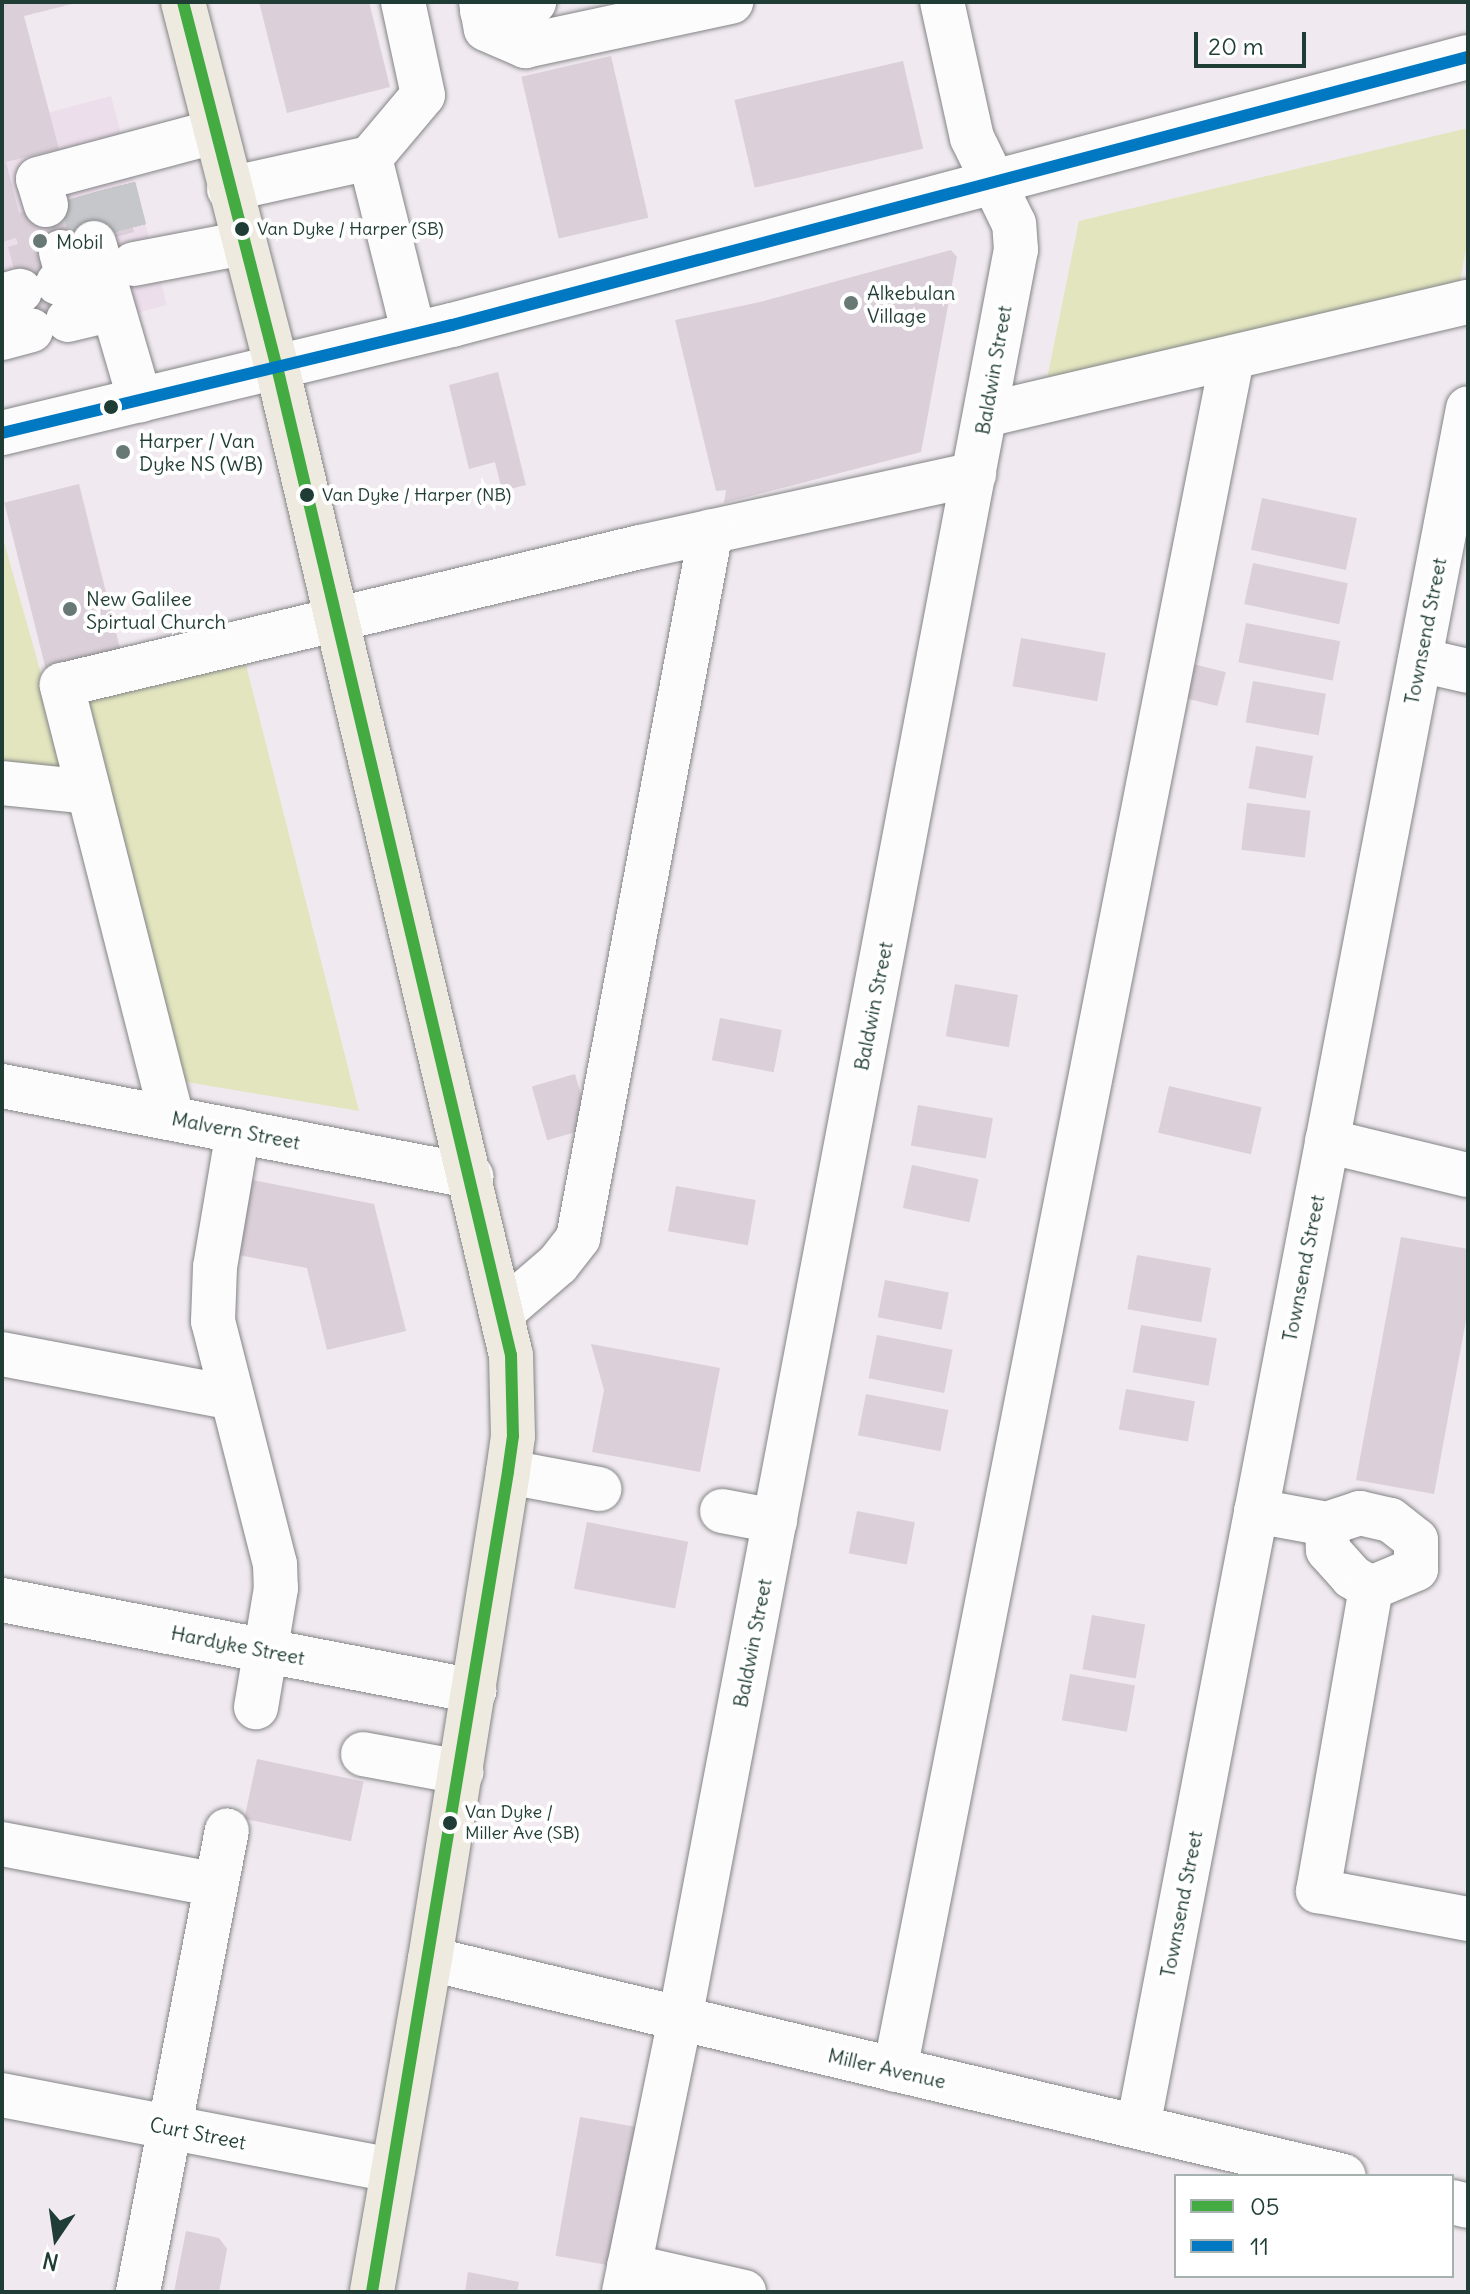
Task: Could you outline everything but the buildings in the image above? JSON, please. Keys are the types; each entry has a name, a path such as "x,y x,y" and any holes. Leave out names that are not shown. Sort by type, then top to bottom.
{"main road":[{"path":"183,2 214,132 277,367 511,1355 514,1395 508,1472 430,1959 372,2292"}],"street":[{"path":"229,189 370,158 423,95 403,2"},
{"path":"534,2 482,7 486,29 525,46 608,15 717,3"},
{"name":"Baldwin Street","path":"626,2279 680,2019 1016,250 1014,224 972,138 942,2"},
{"path":"2,433 414,334 1468,57"},
{"path":"84,183 214,132"},
{"path":"370,158 414,334"},
{"path":"140,400 68,285 244,243"},
{"path":"985,415 1468,302"},
{"path":"895,2070 1232,358"},
{"name":"Townsend Street","path":"1138,2127 1468,408"},
{"path":"172,1118 62,685 711,531 974,474"},
{"path":"501,1313 558,1264 578,1238 711,531"},
{"path":"1420,660 1468,671"},
{"path":"2,783 89,792"},
{"name":"Malvern Street","path":"2,1086 471,1176"},
{"path":"238,1131 215,1267 213,1321 275,1564 276,1588 268,1651 256,1707"},
{"path":"1327,1141 1468,1175"},
{"path":"2,1354 232,1398"},
{"path":"508,1472 599,1489"},
{"path":"722,1511 775,1521"},
{"path":"1256,1511 1327,1524 1360,1513 1390,1520 1416,1540 1416,1569 1371,1588"},
{"path":"1327,1524 1328,1550 1352,1577 1371,1588"},
{"path":"1371,1588 1318,1891 1468,1919"},
{"name":"Hardyke Street","path":"2,1600 474,1691"},
{"path":"363,1754 461,1772"},
{"path":"138,2292 227,1831"},
{"path":"2,1844 216,1885"},
{"name":"Miller Avenue","path":"430,1959 1336,2174"},
{"name":"Curt Street","path":"2,2095 393,2170"},
{"path":"626,2279 744,2292"}],"shaded area":[{"path":"111,96 167,305 2,349 2,125"}],"green space":[{"path":"1468,128 1468,237 1460,281 1046,384 1079,221"},
{"path":"2,535 69,773 2,767"},
{"path":"243,653 359,1111 181,1081 85,687"}],"tunnel":[{"path":"114,187 126,234"},
{"path":"81,196 94,243"}],"transit line":[{"name":"05","path":"183,2 277,367 511,1355 513,1436 508,1472 372,2292"},
{"name":"11","path":"2,433 452,325 1468,57"}],"place":[{"name":"Van Dyke / Harper (SB)","path":"242,229"},
{"name":"Mobil","path":"40,241"},
{"name":"Alkebulan Village","path":"851,303"},
{"name":"Harper / Van Dyke NS (WB)","path":"123,452"},
{"name":"Van Dyke / Harper (NB)","path":"307,495"},
{"name":"New Galilee Spirtual Church","path":"70,609"},
{"name":"Van Dyke / Miller Ave (SB)","path":"450,1823"}]}
